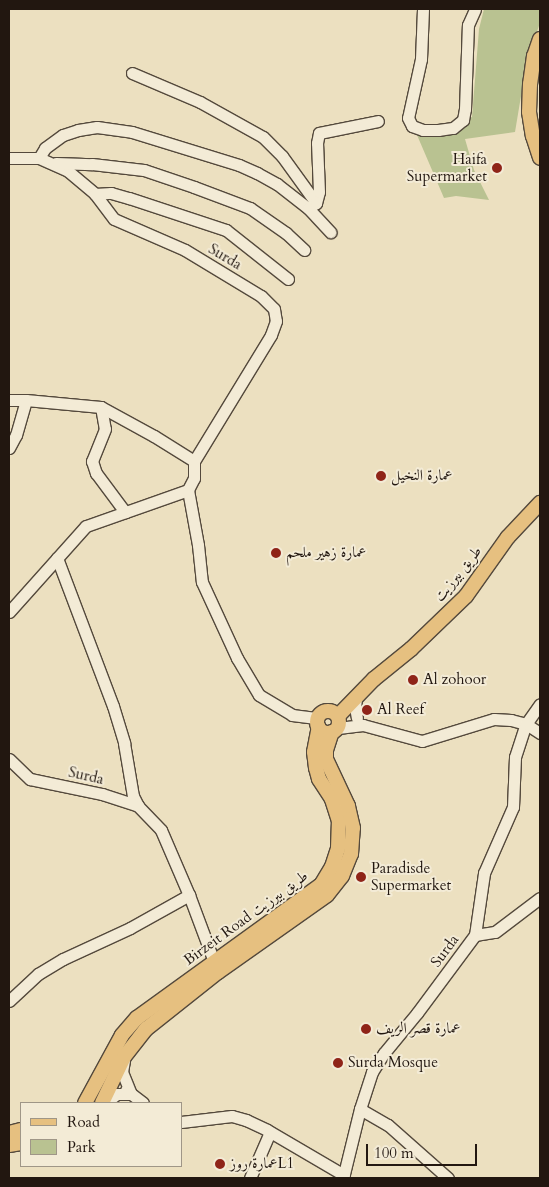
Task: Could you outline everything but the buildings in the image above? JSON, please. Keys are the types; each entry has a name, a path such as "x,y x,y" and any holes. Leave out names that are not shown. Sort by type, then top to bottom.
{"main road":[{"path":"540,39 534,56 529,112 533,136 540,158"},
{"name":"طريق بيرزيت","path":"374,680 411,649 466,596 508,537 540,503"},
{"path":"328,722 374,680"},
{"path":"328,722 374,680"},
{"name":"Birzeit Road طريق بيرزيت","path":"86,1102 146,1029 216,967 321,885 332,867 338,848 339,821 332,800 319,780 314,752 328,722"},
{"name":"Birzeit Road طريق بيرزيت","path":"104,1102 108,1077 122,1035 136,1018 216,967"}],"street":[{"path":"423,9 421,59 408,118 412,126 423,130 438,130 453,128 462,120 465,109 468,25 475,9"},
{"path":"132,73 200,102 263,137 282,156 330,232"},
{"path":"312,206 319,192 317,143 319,133 378,121"},
{"path":"39,158 45,148 63,135 78,130 97,127 132,132 248,169 277,184 312,206"},
{"name":"Surda","path":"9,158 39,158 75,176 95,194 114,218 185,250 261,296 274,309 276,321 271,335 194,461 194,478 188,490 198,545 202,582 237,658 259,695 292,715 328,722 360,722 422,741 494,719 511,720 526,724 540,733"},
{"path":"52,163 92,164 144,170 250,208 286,233 304,250"},
{"path":"95,194 111,193 226,230 288,279"},
{"path":"9,400 101,407 154,436 194,461"},
{"path":"9,448 16,435 26,400"},
{"path":"101,407 105,429 92,461 96,473 125,512"},
{"path":"10,608 86,526 188,490"},
{"path":"57,558 113,706 124,743 133,796 138,806"},
{"path":"356,698 355,707 360,722"},
{"path":"526,724 540,704"},
{"name":"Surda","path":"344,1177 360,1109 372,1072 384,1053 417,1013 475,935 484,873 513,807 516,757 526,724"},
{"name":"Surda","path":"9,759 30,779 102,794 138,806 161,830 190,895 216,967"},
{"path":"9,1001 38,974 63,959 130,928 190,895"},
{"path":"475,935 495,932 540,898"},
{"path":"124,1057 122,1072 131,1094"},
{"path":"108,1077 142,1102"},
{"path":"105,1102 117,1094 131,1094"},
{"path":"360,1109 388,1125 448,1178"},
{"path":"182,1122 232,1116 270,1132 344,1177"},
{"path":"250,1178 270,1132"}],"green space":[{"path":"484,9 540,9 540,23 527,60 515,132 465,139 474,170 489,200 456,196 444,198 417,135 472,117 479,29"}],"place":[{"name":"Haifa Supermarket","path":"497,168"},
{"name":"عمارة النخيل","path":"381,476"},
{"name":"عمارة زهير ملحم","path":"276,553"},
{"name":"Al zohoor","path":"413,680"},
{"name":"Al Reef","path":"367,710"},
{"name":"Paradisde Supermarket","path":"361,877"},
{"name":"عمارة قصر الريف","path":"366,1029"},
{"name":"Surda Mosque","path":"338,1063"},
{"name":"عمارة روزL1","path":"220,1164"}]}
